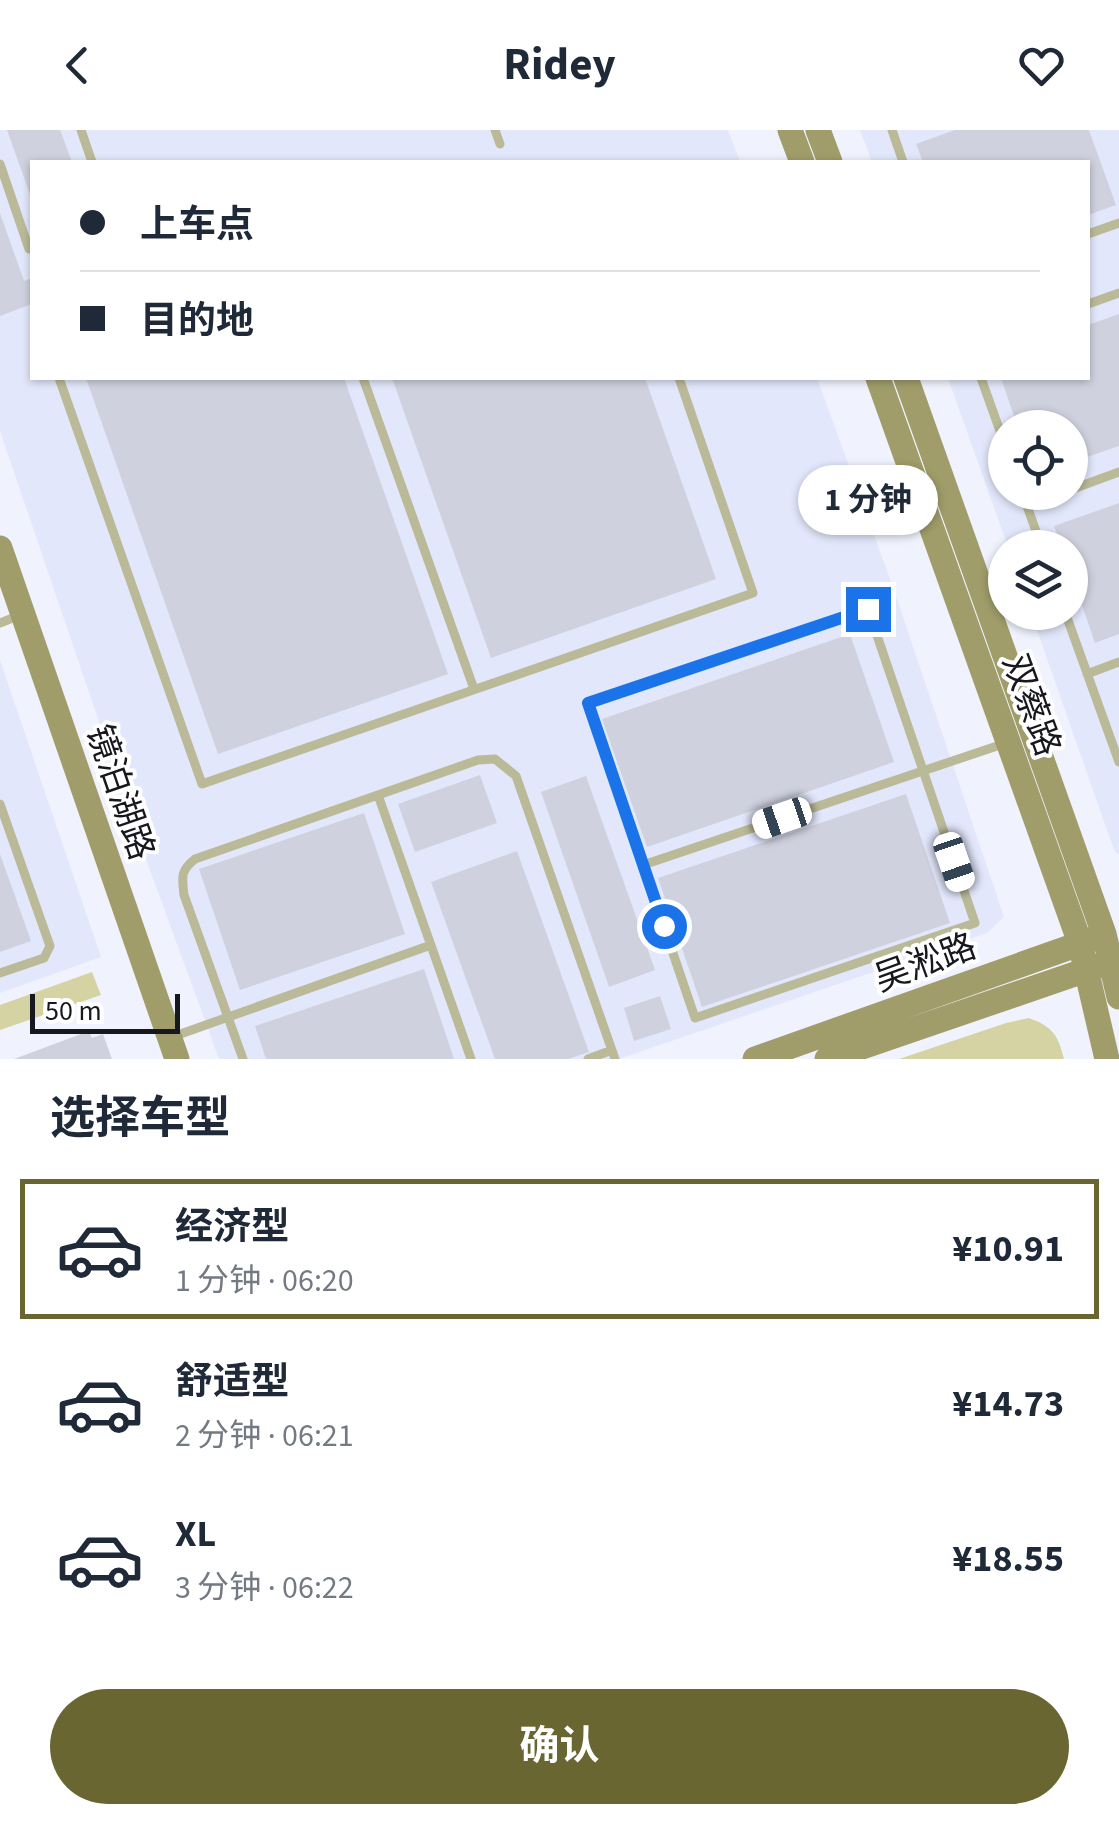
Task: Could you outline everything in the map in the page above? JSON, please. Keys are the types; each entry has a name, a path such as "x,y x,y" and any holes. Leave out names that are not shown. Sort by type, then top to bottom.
{"street":[{"path":"790,130 801,160"},
{"path":"818,130 829,160"},
{"name":"双蔡路","path":"879,380 1008,742 1103,950 1107,1059"},
{"name":"双蔡路","path":"907,380 1119,997"},
{"name":"镜泊湖路","path":"0,548 12,618 173,1048"},
{"name":"吴淞路","path":"755,1059 1103,950"},
{"name":"吴淞路","path":"827,1059 1103,950"}],"lane":[{"path":"81,130 91,160"},
{"path":"495,130 500,144"},
{"path":"892,130 902,160"},
{"path":"0,164 30,249"},
{"path":"1090,233 1119,223"},
{"path":"1090,303 1119,293"},
{"path":"59,380 202,784 753,592 679,380"},
{"path":"365,380 474,689"},
{"path":"981,380 992,410"},
{"path":"1088,483 1119,472"},
{"path":"868,609 975,924 695,1018 643,866 588,703 868,609"},
{"path":"1072,630 1119,762"},
{"path":"1088,674 1119,662"},
{"path":"643,866 1008,742"},
{"path":"242,1059 184,895 182,876 186,866 195,858 478,760 495,759 516,776 614,1055 588,1059"},
{"path":"378,795 471,1059"},
{"path":"0,804 50,946 44,958 0,973"},
{"path":"173,1048 228,1017 431,945"}],"shaded area":[{"path":"0,130 728,130 739,160 30,160 30,380 818,380 894,590 1004,917 987,933 619,1059 219,1059 143,851 0,431"},
{"path":"860,130 1119,130 1119,855 1037,630 1088,630 1088,530 1002,530 995,510 1088,510 1088,410 988,410 988,491 949,380 1090,380 1090,160 871,160"},
{"path":"0,660 101,957 0,993"},
{"path":"92,972 101,995 0,1030 0,1005"},
{"path":"1029,1018 1053,1033 1064,1059 899,1059 1006,1023"}],"building":[{"path":"7,130 60,130 71,160 30,160 30,194"},
{"path":"955,130 1089,130 1116,205 1090,214 1090,160 922,160 916,144"},
{"path":"0,213 24,281 30,279 30,305 0,316"},
{"path":"1119,314 1119,446 1088,457 1088,410 1012,410 1002,380 1090,380 1090,324"},
{"path":"87,380 345,380 448,674 218,754"},
{"path":"393,380 646,380 716,579 491,658"},
{"path":"1119,503 1119,634 1095,643 1088,623 1088,530 1055,530 1054,526"},
{"path":"850,634 894,762 647,847 602,719"},
{"path":"480,775 497,823 415,852 398,804"},
{"path":"586,776 655,970 609,987 541,792"},
{"path":"906,794 950,923 702,1007 658,878"},
{"path":"364,813 405,934 240,990 199,869"},
{"path":"517,851 589,1052 568,1059 495,1059 431,882"},
{"path":"0,854 31,941 0,952"},
{"path":"424,969 454,1059 266,1059 255,1026"},
{"path":"660,996 671,1029 634,1041 624,1008"},
{"path":"89,1031 92,1038 103,1034 112,1059 14,1059"}],"route":[{"path":"664,926 588,703 868,609"}]}
